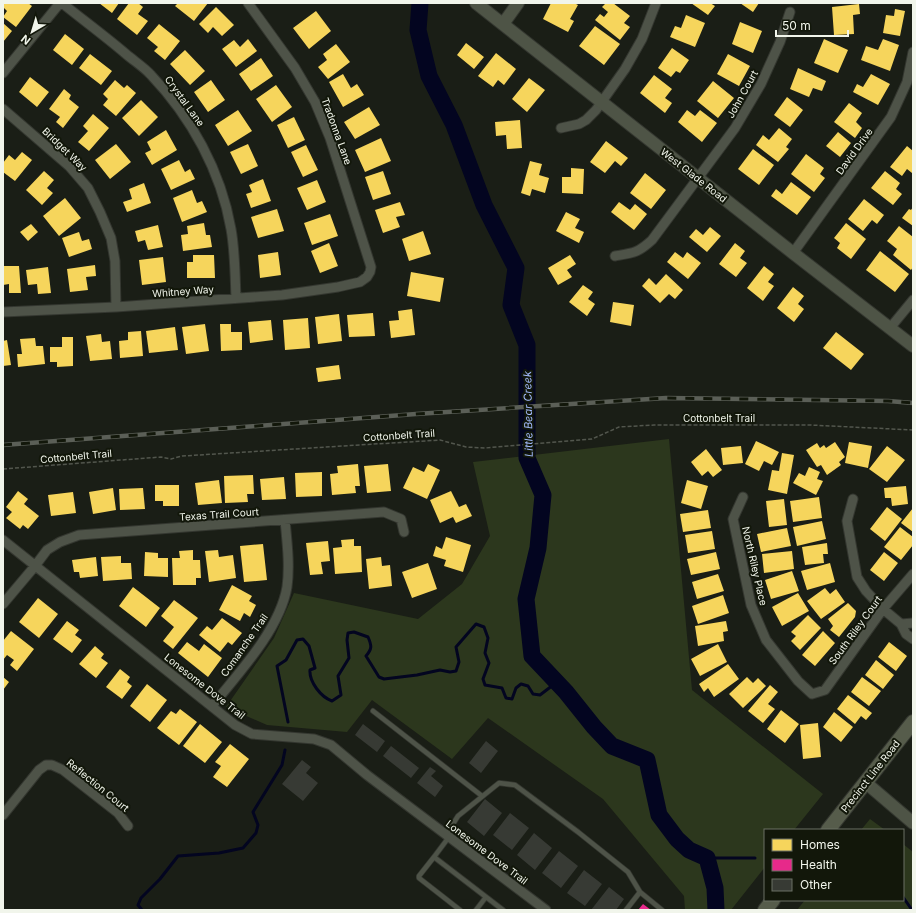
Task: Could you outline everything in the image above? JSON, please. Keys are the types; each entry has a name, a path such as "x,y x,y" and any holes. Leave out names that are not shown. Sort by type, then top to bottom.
{"main road":[{"name":"West Glade Road","path":"476,3 913,346"},
{"path":"503,24 518,3"},
{"name":"Precinct Line Road","path":"829,829 913,722"},
{"path":"865,782 913,823"},
{"path":"765,910 772,901"}],"street":[{"path":"3,73 61,3"},
{"name":"Crystal Lane","path":"61,3 151,74 189,122 217,177 224,198 231,229 235,266 236,298"},
{"name":"Tradonna Lane","path":"248,3 295,68 318,108 330,138 370,267 370,272 367,277 362,280"},
{"path":"561,128 579,124 586,120 602,102 625,69 642,39 656,3"},
{"name":"John Court","path":"615,256 634,253 642,249 652,240 697,177 735,128 761,84 780,42 790,12"},
{"name":"David Drive","path":"793,253 891,118 907,82 913,52"},
{"name":"Bridget Way","path":"3,109 69,166 88,188 111,238 115,261 116,307"},
{"name":"Whitney Way","path":"3,312 116,307 282,296 338,287 362,280"},
{"path":"890,328 913,300"},
{"name":"North Riley Place","path":"743,497 733,520 751,604 766,640 798,681 812,694"},
{"path":"853,499 847,521 857,577 866,591 882,609 901,624 906,634 913,639"},
{"name":"Texas Trail Court","path":"3,604 47,550 60,542 79,535 384,512 401,519 404,532"},
{"name":"Comanche Trail","path":"212,706 244,667 265,637 279,613 287,588 288,566 285,520"},
{"name":"Lonesome Dove Trail","path":"3,540 235,725 252,734 314,739 331,745 543,909"},
{"name":"South Riley Court","path":"812,694 825,690 882,609 913,574"},
{"path":"901,624 913,624"},
{"name":"Reflection Court","path":"3,815 40,770 46,765 52,765 64,770 112,808 123,818 128,826"}],"lane":[{"path":"373,712 482,796"},
{"path":"460,910 419,878 419,876 448,836 458,816 498,783 515,785 578,832 628,872 640,892 662,910"},
{"path":"434,857 503,910"},
{"path":"626,910 640,892"},
{"path":"476,910 486,897"}],"path":[{"name":"Cottonbelt Trail","path":"3,469 161,456 171,460 182,456 440,440 466,447 485,448 592,439 619,427 654,425 810,425 913,430"}],"green space":[{"path":"669,439 692,690 823,794 795,829 764,829 764,868 731,910 685,910 684,896 603,799 488,718 452,759 372,700 347,732 267,725 226,707 274,638 294,593 418,619 462,584 490,536 473,462"},
{"path":"870,819 884,829 862,829"},
{"path":"904,845 913,852 913,910 797,910 804,901 904,901"}],"building: Homes":[{"path":"4,3 28,3 32,6 16,27 3,17 7,11 3,7"},
{"path":"99,3 119,3 112,13"},
{"path":"129,3 138,3 143,7 138,14 148,21 137,35 117,19"},
{"path":"178,3 208,3 194,21 175,6"},
{"path":"551,3 574,3 578,5 570,19 574,21 568,32 543,19"},
{"path":"606,3 613,3 630,16 624,23 630,27 620,40 595,20 600,14 604,17 608,12 602,7"},
{"path":"691,3 710,3 715,6 708,15"},
{"path":"740,3 759,3 753,12"},
{"path":"859,4 860,14 853,15 854,34 834,35 832,7"},
{"path":"216,7 234,25 222,36 213,27 208,33 199,24"},
{"path":"895,9 905,11 900,36 883,33 886,15 894,16"},
{"path":"316,11 331,31 309,49 293,28"},
{"path":"686,15 705,23 695,47 670,37 675,26 681,28"},
{"path":"740,22 762,31 753,53 732,44"},
{"path":"3,23 12,31 3,42"},
{"path":"159,24 180,41 165,60 154,51 158,47 147,38"},
{"path":"595,26 620,44 604,65 579,46"},
{"path":"65,34 84,49 72,65 53,50"},
{"path":"248,39 257,51 236,67 222,49 234,40 240,47"},
{"path":"824,39 848,50 838,73 814,63"},
{"path":"883,39 899,45 890,71 861,60 866,46 878,50"},
{"path":"466,43 484,57 474,69 457,55"},
{"path":"336,44 350,62 328,79 318,67 327,60 323,54"},
{"path":"672,48 689,60 680,73 676,71 671,77 658,68"},
{"path":"185,50 205,71 190,85 170,64"},
{"path":"496,53 516,69 504,85 498,80 493,87 478,76"},
{"path":"90,54 112,71 101,85 79,68"},
{"path":"728,54 750,66 739,86 717,74"},
{"path":"261,58 273,76 251,91 239,74"},
{"path":"798,68 826,81 822,91 813,88 809,97 790,89"},
{"path":"343,74 351,88 357,84 364,95 343,107 329,82"},
{"path":"871,74 890,84 878,105 853,92 857,84 863,87"},
{"path":"654,75 672,89 665,98 672,103 665,113 640,93"},
{"path":"30,77 49,92 37,107 19,92"},
{"path":"529,78 545,90 527,112 512,99"},
{"path":"115,80 124,88 127,85 136,93 116,116 103,105 108,99 103,94"},
{"path":"211,80 225,100 208,112 194,92"},
{"path":"713,81 734,98 718,118 697,101"},
{"path":"276,85 292,107 272,122 256,99"},
{"path":"64,89 71,95 69,99 79,107 63,128 56,122 60,117 49,109"},
{"path":"787,97 803,110 790,127 774,115"},
{"path":"141,100 158,117 139,136 122,118"},
{"path":"849,103 862,113 856,122 862,128 855,138 834,122"},
{"path":"369,107 380,125 355,139 344,122"},
{"path":"238,110 252,131 228,146 215,125"},
{"path":"687,110 695,116 700,110 717,123 702,142 678,122"},
{"path":"93,114 109,128 89,151 78,142 88,131 83,126"},
{"path":"294,117 305,140 288,148 277,125"},
{"path":"520,120 522,148 507,149 506,135 496,136 495,122"},
{"path":"779,128 792,139 786,147 789,149 778,162 756,145 763,135 769,140"},
{"path":"166,130 177,150 152,165 145,153 151,150 147,142"},
{"path":"838,132 851,143 840,157 826,146"},
{"path":"381,138 391,161 365,172 355,150"},
{"path":"606,141 628,158 621,166 615,161 605,173 590,162"},
{"path":"116,144 131,162 110,179 95,160"},
{"path":"248,144 258,166 241,174 230,152"},
{"path":"306,145 318,170 303,177 291,152"},
{"path":"907,146 913,151 913,171 912,173 907,169 902,176 890,167"},
{"path":"753,149 774,165 759,185 738,169"},
{"path":"22,152 32,160 15,181 3,172 3,163 9,155 15,160"},
{"path":"806,154 824,168 820,174 825,178 814,192 791,174"},
{"path":"179,160 185,172 190,169 195,179 171,190 161,169"},
{"path":"530,161 542,164 539,175 549,178 545,193 532,189 530,196 521,193"},
{"path":"571,168 584,169 583,194 562,193 562,177 571,177"},
{"path":"44,171 54,180 47,188 53,193 42,205 26,190"},
{"path":"383,171 391,194 373,200 365,177"},
{"path":"885,171 900,183 896,189 902,194 893,205 871,188"},
{"path":"645,173 666,190 651,209 630,193"},
{"path":"263,179 271,201 251,208 246,194 252,192 249,185"},
{"path":"317,180 326,202 307,210 297,188"},
{"path":"791,182 811,197 797,215 771,196 776,189 782,194"},
{"path":"144,183 151,203 127,212 123,202 132,199 129,189"},
{"path":"192,190 197,203 202,201 207,212 182,222 173,198"},
{"path":"65,198 81,218 59,236 43,216"},
{"path":"864,199 884,215 877,224 872,220 863,231 848,219"},
{"path":"400,202 405,215 396,217 400,227 383,233 375,210"},
{"path":"619,202 630,210 635,204 647,214 634,230 611,212"},
{"path":"913,207 913,226 902,218 909,209 911,210"},
{"path":"277,209 284,231 258,238 251,217"},
{"path":"566,212 580,219 575,228 584,232 579,243 556,231"},
{"path":"330,214 338,236 312,245 304,223"},
{"path":"204,223 206,235 210,235 212,247 183,251 181,235 188,234 187,226"},
{"path":"846,223 866,239 851,259 837,248 840,243 834,238"},
{"path":"31,224 38,232 28,241 20,232"},
{"path":"158,225 163,247 148,250 145,240 138,242 135,231"},
{"path":"899,226 913,237 913,267 911,270 893,255 897,249 887,241"},
{"path":"710,227 721,236 707,252 689,237 696,229 703,235"},
{"path":"423,231 431,254 409,261 402,239"},
{"path":"79,232 82,241 89,239 92,249 69,257 62,238"},
{"path":"329,243 338,266 320,273 311,251"},
{"path":"735,243 745,251 740,258 747,263 736,277 719,264"},
{"path":"880,251 909,274 895,292 866,270"},
{"path":"278,252 281,275 260,278 258,255"},
{"path":"675,252 683,258 687,252 701,263 688,279 667,262"},
{"path":"193,255 214,255 215,278 187,278 187,262 193,262"},
{"path":"570,255 576,264 567,270 572,277 558,285 548,268"},
{"path":"163,257 166,282 142,285 139,260"},
{"path":"95,265 96,276 86,277 88,290 70,292 67,269"},
{"path":"3,266 19,266 21,293 9,293 9,284 3,285"},
{"path":"764,266 774,274 768,282 774,286 763,301 747,288"},
{"path":"48,267 51,293 38,294 37,284 28,285 26,270"},
{"path":"411,272 444,278 440,302 407,296"},
{"path":"666,274 683,290 675,299 669,294 660,303 642,286 649,278 656,285"},
{"path":"583,285 593,292 588,299 595,304 587,316 569,302"},
{"path":"793,287 804,296 798,304 804,309 794,322 777,308"},
{"path":"613,302 634,305 631,326 610,322"},
{"path":"412,309 415,335 391,338 389,321 399,320 398,311"},
{"path":"373,313 375,336 349,337 347,315"},
{"path":"339,314 342,341 318,344 315,317"},
{"path":"308,318 310,348 285,350 283,320"},
{"path":"271,320 273,340 250,343 248,322"},
{"path":"205,324 209,351 186,354 182,327"},
{"path":"220,324 231,324 231,332 242,332 242,350 221,351"},
{"path":"175,327 178,350 149,353 146,331"},
{"path":"141,331 143,356 120,358 119,341 128,340 128,332"},
{"path":"836,332 864,354 851,370 823,348"},
{"path":"101,334 102,342 110,341 112,359 90,361 86,336"},
{"path":"62,337 73,337 73,366 57,367 57,362 50,362 50,347 62,347"},
{"path":"35,338 36,346 43,346 45,364 18,367 17,354 22,354 20,339"},
{"path":"7,340 11,365 3,366 3,341"},
{"path":"339,365 341,379 318,382 316,368"},
{"path":"756,441 779,452 772,465 764,461 759,471 745,464"},
{"path":"835,442 845,457 839,462 841,465 827,475 821,465 817,467 806,450 817,443 820,448 824,445 826,448"},
{"path":"849,442 872,446 868,468 845,463"},
{"path":"741,446 743,463 723,465 721,448"},
{"path":"887,446 905,460 887,482 869,469"},
{"path":"706,449 722,470 713,477 708,471 702,476 691,462"},
{"path":"782,453 794,455 787,494 768,490 772,470 779,471"},
{"path":"358,464 360,486 355,486 356,493 332,495 330,474 338,473 337,466"},
{"path":"388,464 391,491 367,493 364,466"},
{"path":"428,464 440,470 427,499 403,488 413,467 424,472"},
{"path":"809,467 820,472 817,479 823,481 816,495 793,483 799,473 805,476"},
{"path":"322,472 322,496 296,497 295,473"},
{"path":"253,475 254,494 247,494 248,502 225,503 224,476"},
{"path":"284,477 286,499 262,500 260,479"},
{"path":"219,480 222,503 198,505 195,483"},
{"path":"687,480 708,486 701,509 681,503"},
{"path":"155,485 179,485 179,506 163,506 163,501 155,501"},
{"path":"906,486 908,504 892,506 891,498 885,498 884,488"},
{"path":"113,488 116,510 93,514 89,492"},
{"path":"143,488 145,509 120,510 119,489"},
{"path":"18,491 28,499 24,504 39,516 28,529 23,525 20,529 6,518 12,512 6,507"},
{"path":"451,491 459,507 466,504 472,516 456,523 453,517 440,523 430,500"},
{"path":"73,492 76,513 51,516 48,495"},
{"path":"819,497 822,518 793,522 790,501"},
{"path":"784,499 787,525 769,527 766,501"},
{"path":"887,507 902,519 885,541 870,529"},
{"path":"913,508 913,532 901,523"},
{"path":"708,510 711,528 683,532 680,514"},
{"path":"822,521 826,539 797,546 793,527"},
{"path":"900,527 913,537 913,545 901,560 884,547"},
{"path":"787,528 791,546 761,552 757,534"},
{"path":"712,531 715,549 688,553 685,535"},
{"path":"446,537 471,545 463,572 444,566 446,560 433,556 436,546 442,549"},
{"path":"354,539 354,546 361,546 362,572 335,574 333,548 342,547 341,540"},
{"path":"328,541 330,561 321,562 323,574 310,575 306,543"},
{"path":"827,543 828,554 823,554 824,563 805,565 802,547"},
{"path":"263,544 267,580 244,582 240,546"},
{"path":"193,550 193,560 200,560 201,578 196,578 196,585 173,585 172,558 180,558 179,551"},
{"path":"218,550 219,557 233,555 236,578 209,582 205,551"},
{"path":"792,551 794,569 764,573 762,554"},
{"path":"145,552 158,553 158,558 168,558 168,577 144,576"},
{"path":"716,552 720,569 691,575 687,559"},
{"path":"884,552 898,563 884,581 870,570"},
{"path":"121,556 121,563 131,563 132,579 103,581 101,557"},
{"path":"96,557 98,576 80,578 79,572 74,572 72,560"},
{"path":"381,557 382,566 390,565 392,586 369,589 366,559"},
{"path":"428,563 437,589 412,598 402,572"},
{"path":"830,563 835,582 807,590 801,571"},
{"path":"792,571 799,591 771,599 765,580"},
{"path":"718,574 724,591 697,599 692,582"},
{"path":"232,585 252,596 249,601 256,605 250,617 244,613 240,621 219,610"},
{"path":"133,587 160,608 146,627 119,606"},
{"path":"825,588 830,594 836,589 845,602 821,619 807,601"},
{"path":"798,593 809,611 782,626 772,607"},
{"path":"723,595 729,613 698,624 692,606"},
{"path":"38,598 58,614 39,638 19,622"},
{"path":"174,600 198,618 173,649 163,641 174,627 161,616"},
{"path":"848,603 856,611 855,617 839,637 830,630 833,626 828,619"},
{"path":"808,615 821,628 800,650 791,641 796,636 791,632"},
{"path":"222,618 242,633 232,645 228,642 220,652 199,635 207,626 212,630"},
{"path":"67,621 79,630 75,635 82,640 72,653 53,639"},
{"path":"726,621 728,631 723,632 724,641 698,646 695,626"},
{"path":"11,631 34,649 17,671 10,665 14,660 7,655 3,660 3,641"},
{"path":"823,631 835,643 815,666 802,655"},
{"path":"187,642 199,651 204,644 222,658 208,677 178,653"},
{"path":"889,642 907,656 896,671 878,657"},
{"path":"718,644 727,662 700,676 691,659"},
{"path":"95,646 104,654 101,658 108,663 96,678 79,664"},
{"path":"876,660 894,675 883,689 865,675"},
{"path":"728,664 739,679 714,697 708,688 704,692 699,684"},
{"path":"120,669 130,677 127,682 132,686 122,699 106,687"},
{"path":"3,677 9,682 3,690"},
{"path":"747,677 753,683 758,678 766,686 743,708 729,694"},
{"path":"862,677 881,691 869,706 851,692"},
{"path":"147,684 167,700 150,722 130,706"},
{"path":"770,685 778,692 768,704 775,709 763,723 748,711"},
{"path":"848,695 872,713 866,720 861,716 855,724 837,709"},
{"path":"180,709 197,722 179,745 157,728 171,711 176,714"},
{"path":"781,710 799,724 785,743 767,729"},
{"path":"834,712 853,727 841,742 823,727"},
{"path":"818,723 821,757 803,759 800,725"},
{"path":"200,724 222,742 205,763 183,746"},
{"path":"230,744 249,759 227,787 213,777 221,766 215,762"}],"building: Health":[{"path":"643,904 651,910 638,910"}],"building: Other":[{"path":"363,724 385,741 377,752 355,735"},
{"path":"486,741 498,751 481,773 469,763"},
{"path":"391,746 419,768 411,778 383,756"},
{"path":"302,760 311,767 306,773 318,783 303,801 282,784"},
{"path":"430,767 436,771 431,776 443,786 435,797 417,783"},
{"path":"485,799 502,813 484,836 467,822"},
{"path":"510,813 529,828 512,850 493,835"},
{"path":"534,833 552,848 535,870 517,855"},
{"path":"559,851 578,866 561,888 542,873"},
{"path":"584,870 602,884 585,906 567,893"},
{"path":"609,887 624,899 616,910 591,910"}],"waterway":[{"name":"Little Bear Creek","path":"420,3 418,30 429,76 454,125 484,205 516,268 511,305 527,345 527,458 543,495 538,548 526,599 532,656 566,692 594,727 612,746 647,760 659,815 677,839 689,850 707,858 715,888 716,910"},
{"path":"288,722 277,666 286,660 297,640 303,639 309,646 315,668 310,670 311,679 320,693 332,701 341,695 338,676 349,658 347,640 348,633 354,632 368,637 371,647 366,656 379,677 384,679 417,675 440,670 450,672 456,671 459,662 456,647 476,624 484,627 488,638 485,653 489,663 483,679 485,685 502,688 506,698 512,699 516,688 521,684 528,686 533,694 540,695 557,682"},
{"path":"142,910 138,905 141,898 160,879 178,856 219,853 243,848 256,833 258,825 253,812 282,765 285,750"},
{"path":"707,858 755,858"},
{"path":"904,898 912,910"}],"railway":[{"path":"3,445 416,414 666,398 888,401 913,403"}]}
